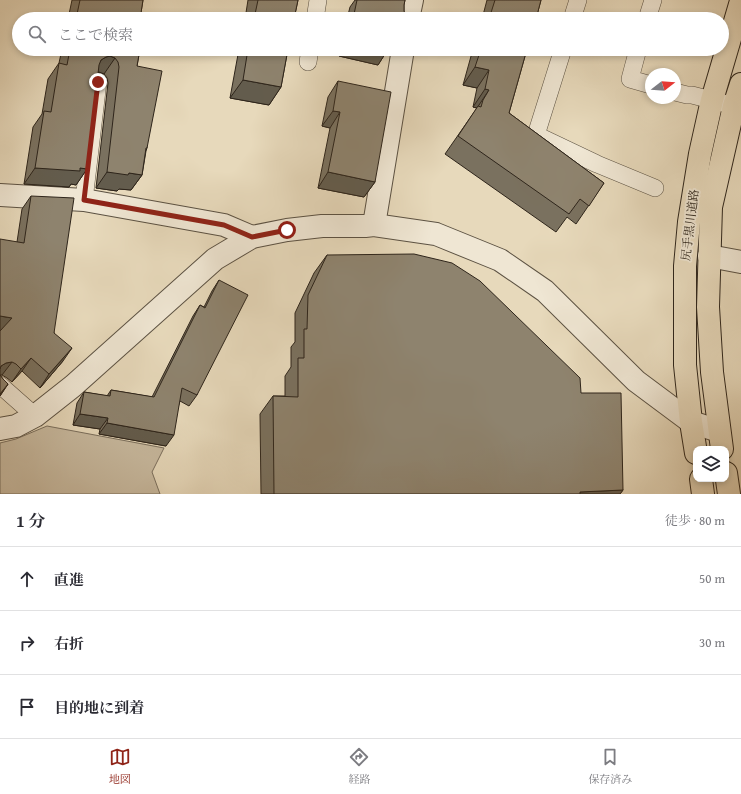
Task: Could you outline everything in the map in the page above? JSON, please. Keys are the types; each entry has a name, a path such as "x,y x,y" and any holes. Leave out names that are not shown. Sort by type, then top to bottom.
{"main road":[{"name":"尻手黒川道路","path":"729,42 741,1"},
{"name":"尻手黒川道路","path":"695,446 685,365 685,266 689,222 700,154 712,100 725,56"},
{"name":"尻手黒川道路","path":"721,440 712,372 708,307 711,207 734,106 741,84"},
{"path":"701,482 703,494"},
{"path":"727,482 729,494"}],"street":[{"path":"409,12 412,0"},
{"path":"374,225 403,56"},
{"path":"0,195 84,200 224,225 252,237"},
{"path":"0,429 16,426 35,416 73,386 216,259 252,237 287,230 322,226 374,225 436,234 500,260 545,292 636,381 691,422 721,440"},
{"path":"709,256 741,262"}],"lane":[{"path":"316,12 318,0"},
{"path":"574,12 578,0"},
{"path":"649,12 652,0"},
{"path":"561,56 536,134 597,164 655,188"},
{"path":"636,56 630,79 645,83"},
{"path":"84,200 98,82"},
{"path":"681,94 734,106"},
{"path":"0,385 35,416"}],"shaded area":[{"path":"47,426 164,448 152,472 160,494 0,494 0,443 16,439"}],"building":[{"path":"80,0 143,0 141,12 77,12"},
{"path":"258,0 298,0 295,12 255,12"},
{"path":"357,0 405,0 404,12 354,12"},
{"path":"495,0 541,0 538,12 491,12"},
{"path":"69,56 110,56 101,60 99,65 87,169 80,168 80,171 35,168 44,111 51,112 59,63 67,65"},
{"path":"110,56 139,56 137,66 162,71 142,175 107,172 119,67 115,58"},
{"path":"247,56 287,56 281,87 243,80"},
{"path":"479,56 525,56 509,113 604,183 589,206 580,199 569,214 458,136 478,106 481,107 489,90 485,89 489,70 475,67"},
{"path":"338,81 391,92 375,182 328,172 340,112 333,111"},
{"path":"31,196 74,198 54,333 72,348 49,374 31,358 21,369 12,362 6,363 1,366 0,369 0,331 12,318 0,316 0,239 24,243"},
{"path":"414,254 452,263 480,281 580,378 581,393 621,393 623,490 580,492 580,494 274,494 273,396 298,397 298,358 304,358 304,329 307,329 308,295 327,255"},
{"path":"219,280 248,295 197,395 182,388 174,435 107,423 108,418 80,414 84,392 110,396 111,390 154,397 200,305 205,308"},
{"path":"0,375 8,384 0,394"}],"route":[{"path":"98,82 84,200 224,225 252,237 287,230"}]}
